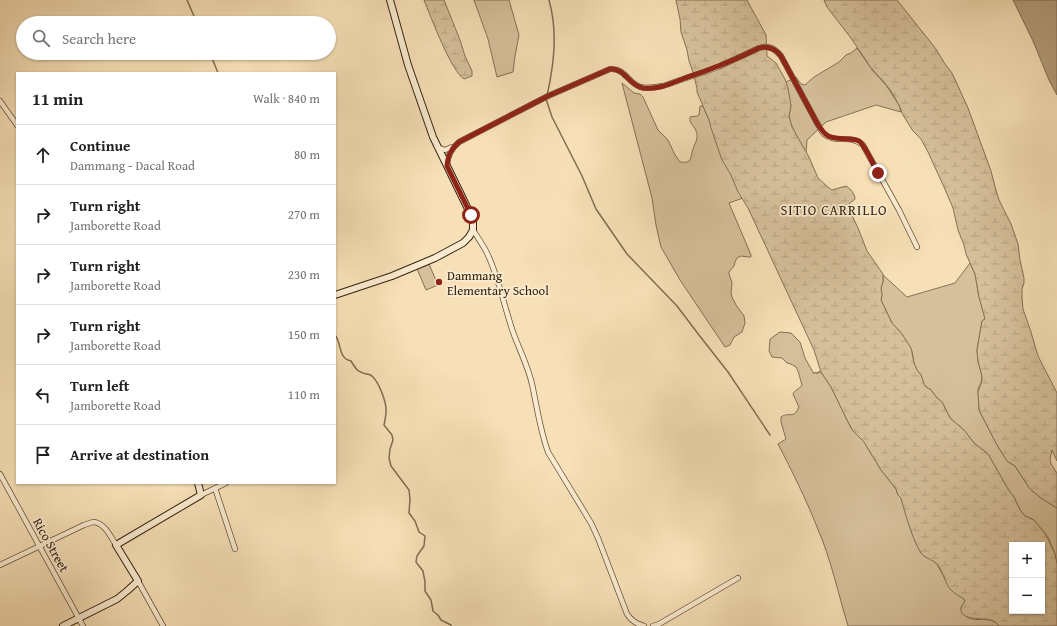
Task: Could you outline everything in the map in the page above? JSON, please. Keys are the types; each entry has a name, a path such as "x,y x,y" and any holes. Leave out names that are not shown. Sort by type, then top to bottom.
{"street":[{"path":"336,295 392,276 435,258 463,243 469,238 473,230 471,215 433,138 408,65 390,0"},
{"path":"437,147 445,150 449,149 459,142 548,96 610,69 619,70 629,80 639,86 644,88 654,88 718,67 759,48 765,47 774,49 781,56 822,132 829,137 854,139 863,145 896,204 917,247"},
{"path":"0,101 16,124"},
{"path":"447,166 448,157 454,146"},
{"path":"473,230 488,255 514,335 528,370 540,426 548,452 591,523 627,614 631,619 644,626"},
{"name":"Rico Street","path":"0,474 83,626"},
{"path":"198,484 201,495"},
{"path":"116,545 201,495 224,484"},
{"path":"215,488 235,549"},
{"path":"0,565 84,525 96,522 102,526 116,545 163,626"},
{"path":"653,626 659,624 738,578"},
{"path":"63,626 117,599 138,581"}],"green space":[{"path":"424,0 444,0 472,71 472,76 464,79 453,66"},
{"path":"474,0 509,0 519,35 513,72 497,77 488,39"},
{"path":"676,0 747,0 766,35 767,56 776,63 785,79 791,106 789,116 792,127 809,157 818,178 832,190 846,186 851,190 855,197 848,207 867,251 883,274 881,300 892,323 902,334 911,348 914,363 924,384 942,402 951,419 964,430 974,443 988,454 1014,497 1020,510 1025,516 1034,520 1046,535 1055,554 1057,564 1057,626 999,626 992,620 973,618 964,615 961,612 961,608 965,600 950,589 941,569 934,561 924,556 917,546 910,529 901,498 881,470 864,442 853,431 831,387 821,372 814,350 748,208 722,160 709,120 697,92 693,72 681,32"},
{"path":"824,0 897,0 936,49 952,73 968,108 991,171 999,200 1011,224 1018,244 1024,278 1022,289 1023,309 1038,356 1057,393 1057,461 1052,450 1050,459 1051,464 1057,473 1057,508 1030,489 1015,466 1007,461 980,412 978,392 982,381 982,376 977,350 982,321 985,319 975,274 958,230 953,208 928,152 921,139 913,131 903,115 891,91 871,68 851,38 827,7"},
{"path":"857,48 873,71 886,85 899,105 901,112 876,105 826,122 807,140 806,153 791,124 789,116 791,106 786,82 796,77 801,84 805,85 814,77 839,62 846,55"},
{"path":"622,83 634,93 640,94 643,97 658,130 668,140 680,162 687,162 691,158 692,151 697,140 697,132 690,121 690,117 699,115 700,106 703,106 722,159 732,175 743,198 729,203 751,255 751,257 741,256 737,258 734,266 729,272 732,283 732,297 744,316 745,323 742,332 734,337 730,345 725,347 680,280 661,247 652,198"},
{"path":"970,263 975,274 979,297 986,321 984,319 982,321 977,350 982,376 978,389 979,410 1007,461 1015,466 1030,489 1057,508 1057,564 1055,554 1048,537 1034,520 1025,516 1020,510 1014,497 988,454 974,443 964,430 951,419 942,402 924,384 914,363 912,351 902,334 892,323 881,300 883,275 907,297 955,283"},
{"path":"429,264 438,285 426,290 417,269"},
{"path":"780,332 791,333 800,342 805,358 814,374 815,372 817,374 817,372 819,373 819,371 831,387 851,428 864,442 881,470 901,498 913,536 921,553 937,564 950,588 965,600 961,608 965,615 974,619 991,620 999,626 848,626 822,539 804,496 778,444 786,439 781,417 784,415 793,414 797,411 799,407 793,394 802,385 796,367 787,363 782,358 772,357 769,351 770,339"}],"shaded area":[{"path":"1013,0 1057,0 1057,95 1049,80 1033,41"}],"waterway":[{"path":"187,0 194,16"},
{"path":"547,96 552,72 554,48 552,12 549,0"},
{"path":"213,60 218,72"},
{"path":"546,99 552,117 582,176 596,209 627,254 677,306 728,372 770,435"},
{"path":"336,336 343,356 351,361 359,371 372,376 382,393 386,408 384,425 392,435 393,440 389,458 391,466 409,490 409,513 415,521 419,532 425,536 424,546 417,556 416,562 423,571 425,591 431,600 433,611 441,620 451,626"}],"place":[{"name":"Dammang Elementary School","path":"439,282"}],"district":[{"name":"SITIO CARRILLO","path":"834,210"}],"route":[{"path":"471,215 468,206 447,166 450,152 459,142 548,96 610,69 619,70 636,85 644,88 654,88 718,67 759,48 765,47 774,49 781,56 789,68 822,132 829,137 854,139 859,141 863,145 878,173"}]}
